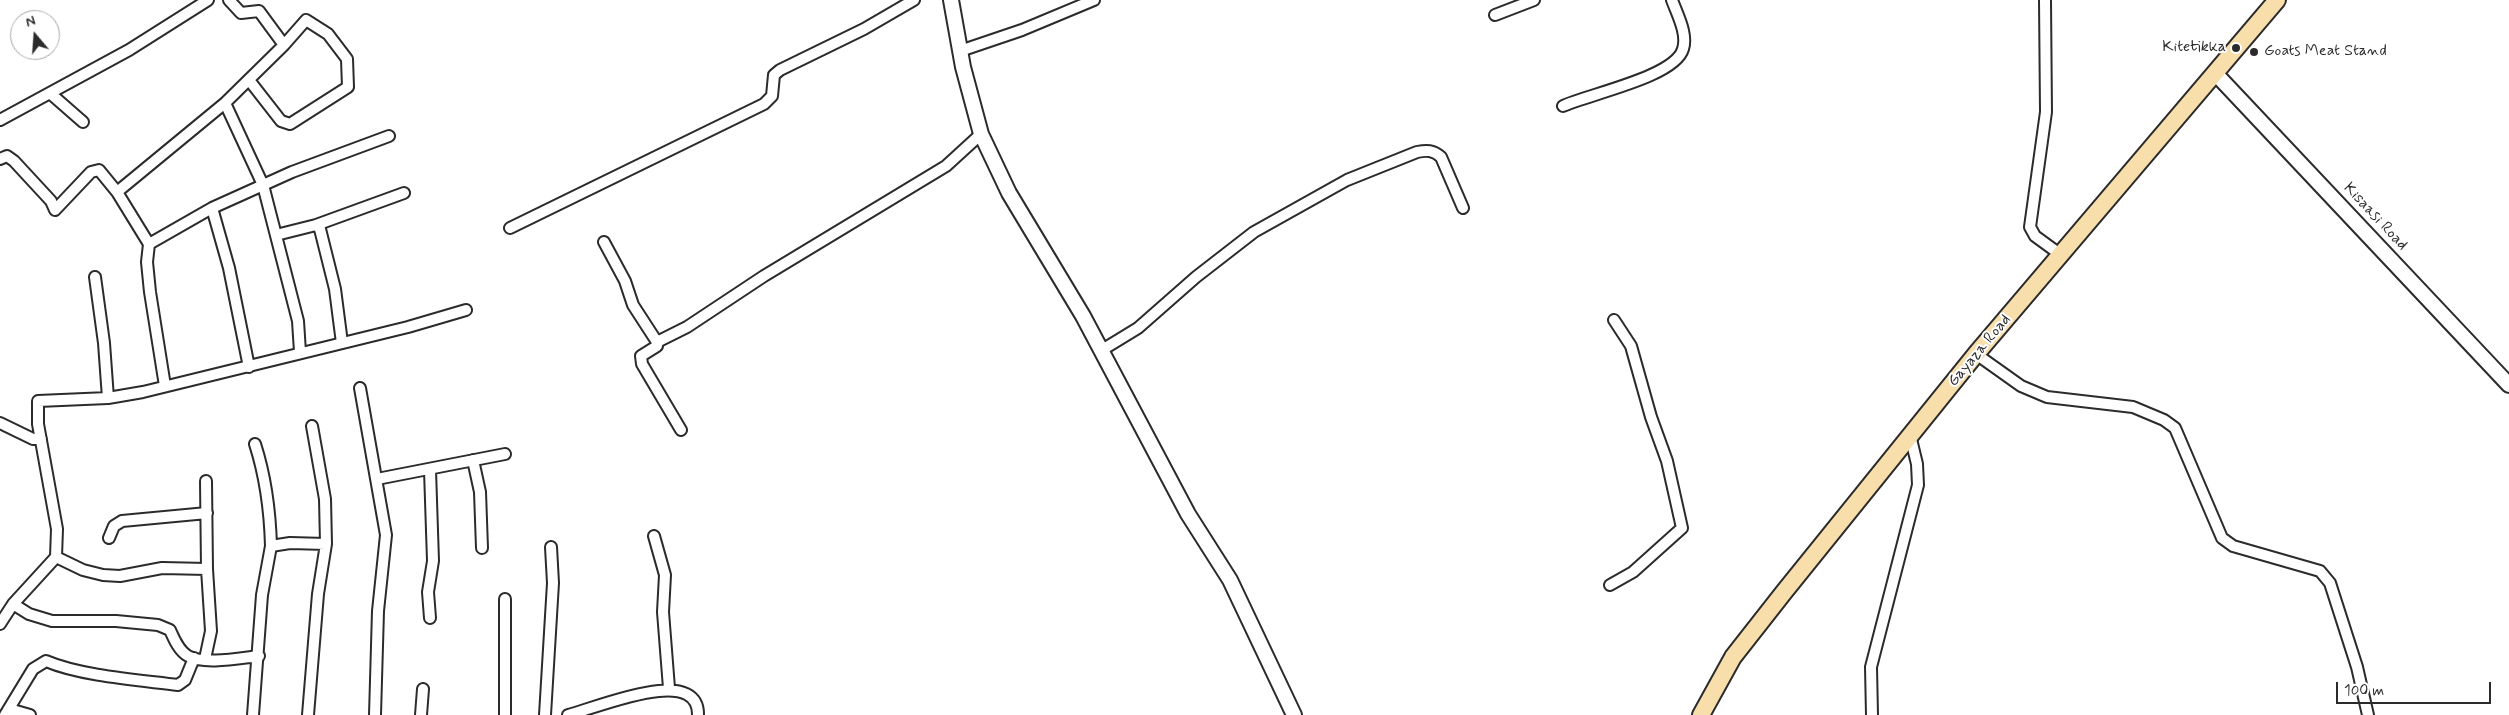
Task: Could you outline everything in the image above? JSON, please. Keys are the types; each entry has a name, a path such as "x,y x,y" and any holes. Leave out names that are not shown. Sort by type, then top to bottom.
{"main road":[{"name":"Gayaza Road","path":"1701,715 1733,657 1976,354 2277,0"}],"street":[{"path":"0,120 129,50 208,0"},
{"path":"229,0 242,13 259,11 284,45"},
{"path":"510,228 764,104 772,96 774,75 780,70 864,29 914,0"},
{"path":"951,0 960,51 982,134 1009,193 1102,350 1188,514 1234,588 1294,715"},
{"path":"960,51 1022,30 1094,0"},
{"path":"1494,15 1534,0"},
{"path":"1563,106 1661,72 1677,60 1684,48 1683,35 1672,0"},
{"path":"2045,0 2046,112 2030,227 2035,236 2061,255"},
{"path":"117,192 225,103 248,80 284,45 306,20 328,34 348,59 348,88 290,124 281,121 248,80"},
{"name":"Kisaasi Road","path":"2215,72 2509,386"},
{"path":"51,94 83,122"},
{"path":"225,103 263,185 298,321 300,352"},
{"path":"681,430 642,364 641,356 657,346 657,342 687,327 764,276 938,170 982,134"},
{"path":"149,244 212,208 263,185 390,136"},
{"path":"1102,350 1138,328 1196,277 1254,232 1347,180 1417,152 1427,150 1435,152 1441,157 1463,208"},
{"path":"0,159 7,156 14,161 47,197 55,210 94,170 99,170 104,174 149,244 147,262 150,292 165,386"},
{"path":"276,235 316,225 404,194"},
{"path":"212,208 229,268 249,367"},
{"path":"316,225 320,230 335,288 342,343"},
{"path":"604,242 624,281 633,305 657,342"},
{"path":"95,278 104,343 108,398"},
{"path":"0,624 13,604 56,557 57,529 36,405 40,400 108,398 165,386 249,367 300,352 342,343 466,310"},
{"path":"1610,585 1633,572 1682,528 1667,461 1651,417 1631,346 1614,320"},
{"path":"1976,354 2021,386 2047,397 2133,407 2164,420 2175,428 2222,538 2233,546 2320,571 2326,576 2330,583 2355,661 2368,715"},
{"path":"360,388 386,535 378,610 374,715"},
{"path":"0,423 33,438 41,439"},
{"path":"308,715 318,594 326,544 325,499 312,426"},
{"path":"1872,715 1871,667 1918,485 1917,464 1910,436"},
{"path":"253,715 259,656 262,595 271,546 270,515 264,470 254,444"},
{"path":"376,480 505,454"},
{"path":"473,460 480,492 482,548"},
{"path":"430,470 433,561 428,592 430,618"},
{"path":"30,715 7,712 33,669 46,661 55,665 111,676 178,685 185,680 199,658 210,631 206,569 206,481"},
{"path":"109,538 114,526 122,521 207,513"},
{"path":"654,536 665,575 663,612 669,688"},
{"path":"271,546 290,543 326,544"},
{"path":"545,715 553,583 551,547"},
{"path":"56,557 83,570 103,575 120,576 162,568 206,569"},
{"path":"504,715 505,599"},
{"path":"13,604 29,614 52,621 116,621 158,626 170,630 177,645 187,656 199,658 259,656"},
{"path":"568,715 606,702 669,688 691,696 698,704 698,715"},
{"path":"421,715 423,689"}],"place":[{"name":"Kitetikka","path":"2236,48"},
{"name":"Goats Meat Stand","path":"2254,52"}]}
